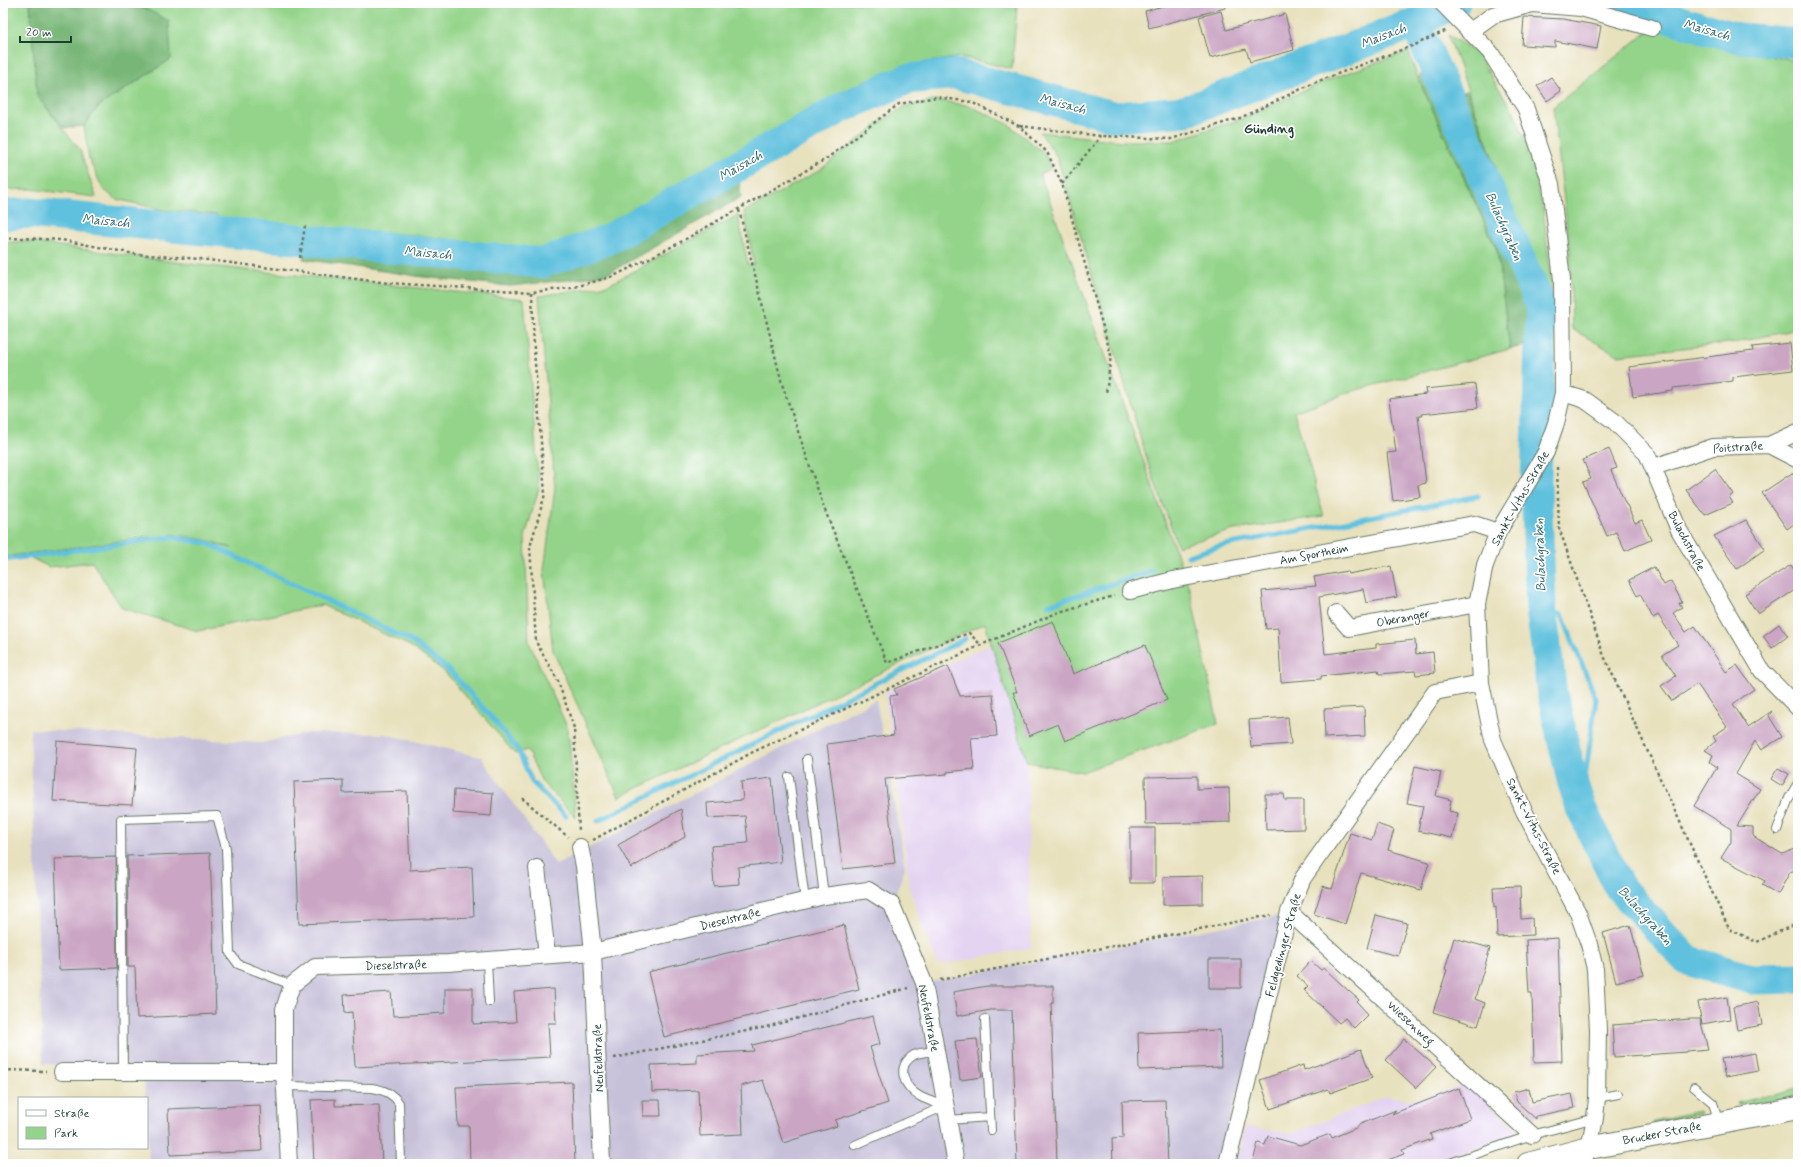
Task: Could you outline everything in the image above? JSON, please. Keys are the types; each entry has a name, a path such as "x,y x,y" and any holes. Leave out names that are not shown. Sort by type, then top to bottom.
{"main road":[{"name":"Brucker Straße","path":"1528,1164 1586,1156 1719,1122 1798,1108"}],"street":[{"name":"Sankt-Vitus-Straße","path":"1442,3 1490,52 1526,109 1550,184 1562,280 1563,393 1556,423 1552,456 1514,506 1498,532 1486,565 1477,604 1481,683 1493,740 1524,811 1578,913 1589,944 1595,969 1598,1030 1597,1098 1595,1118 1586,1156"},
{"path":"1465,28 1492,15 1532,4 1581,8 1652,28"},
{"name":"Bulachstraße","path":"1563,393 1585,400 1614,421 1647,454 1654,467 1678,530 1762,671 1798,708"},
{"path":"1769,445 1798,432"},
{"name":"Poitstraße","path":"1654,467 1713,447 1769,445 1798,460"},
{"name":"Am Sportheim","path":"1130,591 1173,580 1474,524 1498,532"},
{"name":"Oberanger","path":"1336,613 1349,628 1477,604"},
{"name":"Feldgedinger Straße","path":"1227,1164 1289,912 1303,878 1435,692 1481,683"},
{"path":"580,847 584,866 593,952"},
{"path":"537,868 547,955"},
{"name":"Dieselstraße","path":"292,985 315,967 487,960 593,952 824,896 868,890"},
{"name":"Neufeldstraße","path":"868,890 892,905 924,983 956,1164"},
{"name":"Wiesenweg","path":"1289,912 1532,1135"},
{"name":"Neufeldstraße","path":"593,952 602,1164"},
{"path":"289,1164 284,1079 284,1009 292,985"},
{"path":"62,1072 123,1072 284,1079"}],"lane":[{"path":"807,759 824,896"},
{"path":"789,777 805,901"},
{"path":"1777,830 1789,798 1798,783"},
{"path":"123,1072 121,819 217,816 226,848 230,953 238,964 292,985"},
{"path":"487,960 489,1002"},
{"path":"985,1019 991,1130"},
{"path":"936,1051 914,1055 905,1064 902,1075 907,1086 920,1097 946,1113"},
{"path":"284,1079 372,1088 383,1090 394,1096 399,1103 401,1164"},
{"path":"1694,1087 1713,1103 1719,1122"},
{"path":"1597,1098 1618,1094"},
{"path":"855,1145 946,1113 990,1117"},
{"path":"1447,1164 1532,1135 1595,1118"}],"path":[{"path":"1019,126 1101,136 1171,139 1240,118 1316,82 1417,44 1443,32"},
{"path":"3,239 22,238 62,240 135,254 200,259 388,283 532,292 571,288 614,276 739,210 826,159 900,104 936,97 971,102 1019,126 1047,152 1062,184 1111,355 1106,394"},
{"path":"1062,184 1101,136"},
{"path":"739,210 782,384 824,508 888,663 969,632 981,645"},
{"path":"300,258 304,226"},
{"path":"532,292 534,350 545,494 530,547 536,642 558,681 574,728 580,847"},
{"path":"1552,456 1559,528 1604,656 1729,929 1757,942 1798,923"},
{"path":"580,847 753,752 981,645 1059,612 1130,591"},
{"path":"522,798 580,847"},
{"path":"598,1062 766,1027 924,983 1289,912"},
{"path":"3,1070 62,1072"}],"shaded area":[{"path":"992,644 1027,762 1031,948 938,965 910,891 885,692"},
{"path":"876,699 905,867 892,905 924,983 1289,914 1217,1164 149,1164 148,1097 145,1097 144,1067 43,1064 30,729 261,743 308,733 385,734 481,757 556,865"},
{"path":"1468,1084 1521,1133 1429,1164 1237,1164 1245,1126 1291,1134 1387,1096 1414,1100"}],"green space":[{"path":"3,3 30,3 37,96 80,150 96,197 30,189 3,190"},
{"path":"30,3 131,3 169,21 171,59 99,106 84,126 64,128 37,96"},
{"path":"131,3 718,3 740,7 743,3 1017,3 1012,69 961,57 914,64 866,80 769,134 617,224 572,247 536,250 416,235 216,220 217,215 163,210 116,199 103,189 89,159 84,126 99,106 171,59 148,10"},
{"path":"1652,28 1732,50 1798,61 1798,329 1738,342 1618,355 1572,329 1570,251 1553,107"},
{"path":"1448,35 1476,52 1515,114 1530,153 1543,210 1551,277 1555,337 1546,341 1543,292 1511,209"},
{"path":"1408,51 1418,78 1497,250 1510,349 1349,392 1294,412 1324,516 1234,530 1178,546 1148,463 1057,157 1040,132 1122,141 1173,141 1244,118 1320,83"},
{"path":"1427,67 1456,94 1467,91 1543,292 1546,341 1510,349 1497,250 1418,78"},
{"path":"936,100 970,106 1008,124 1044,153 1051,168 1040,174 1190,590 1218,724 1082,772 1027,762 985,623 619,797 553,651 544,570 555,488 539,296 608,285 738,215 748,265 754,264 744,212 820,170 878,124 904,107"},
{"path":"739,181 741,197 607,274 510,286 423,277 303,259 305,252 540,275 617,249 708,196"},
{"path":"24,241 190,264 524,299 539,488 525,537 529,642 568,729 576,818 542,782 527,750 515,754 445,672 410,646 322,605 198,631 122,608 92,562 49,567 31,558 151,537 3,557 3,243","holes":["171,534 205,540 232,548 170,535"]},
{"path":"1798,1088 1798,1095 1745,1106 1737,1103"},
{"path":"1699,1112 1700,1115 1654,1124 1653,1122"}],"building":[{"path":"1174,3 1224,3 1225,8 1149,28 1145,11"},
{"path":"1221,11 1226,30 1285,14 1294,50 1250,62 1246,49 1210,58 1199,17"},
{"path":"1524,17 1563,19 1601,26 1597,49 1555,41 1555,47 1522,45"},
{"path":"1551,77 1561,91 1547,101 1537,86"},
{"path":"1790,343 1793,370 1733,377 1733,381 1673,388 1673,391 1633,397 1629,367 1753,351 1752,347"},
{"path":"1475,384 1478,408 1421,414 1422,416 1418,416 1426,483 1418,485 1420,497 1393,501 1387,453 1396,452 1389,399 1426,394 1425,389"},
{"path":"1609,449 1617,468 1611,470 1626,505 1635,523 1642,520 1651,540 1625,551 1616,532 1607,536 1583,482 1591,479 1583,460"},
{"path":"1715,469 1733,494 1729,497 1733,503 1705,515 1686,490"},
{"path":"1792,473 1798,482 1798,521 1787,529 1762,493"},
{"path":"1746,520 1765,549 1737,569 1714,536"},
{"path":"1791,565 1798,576 1798,588 1758,614 1745,594"},
{"path":"1391,566 1397,597 1366,603 1363,589 1319,597 1325,654 1376,648 1376,644 1415,640 1416,654 1433,652 1435,673 1416,675 1415,671 1379,674 1378,670 1321,676 1321,679 1281,682 1278,628 1266,629 1262,591 1316,586 1314,577 1347,571 1348,574"},
{"path":"1654,567 1664,585 1671,581 1682,602 1679,603 1682,607 1673,613 1686,632 1695,626 1726,672 1737,665 1754,689 1733,704 1748,727 1772,711 1769,716 1782,737 1761,750 1755,741 1736,774 1760,789 1737,826 1753,827 1753,836 1782,854 1798,848 1798,869 1790,872 1778,894 1762,885 1765,881 1721,858 1731,842 1731,829 1694,806 1717,767 1710,762 1713,755 1705,750 1716,741 1713,736 1727,727 1697,684 1672,701 1661,686 1676,676 1662,655 1678,645 1658,615 1653,618 1640,594 1637,596 1629,580"},
{"path":"1053,621 1073,674 1145,645 1167,700 1065,741 1058,724 1029,736 1013,692 1017,692 998,643"},
{"path":"1779,624 1788,636 1772,648 1763,636"},
{"path":"948,666 960,696 993,694 997,736 971,738 974,769 947,772 947,774 885,779 895,863 843,869 827,744 894,735 890,696 897,695 894,689"},
{"path":"1364,707 1365,736 1325,738 1324,709"},
{"path":"1288,717 1291,744 1251,747 1249,720"},
{"path":"57,741 137,748 132,805 53,801"},
{"path":"1415,766 1441,772 1436,796 1451,800 1449,811 1458,813 1452,838 1418,831 1423,806 1407,803"},
{"path":"1778,768 1789,774 1782,786 1771,779"},
{"path":"1197,776 1197,789 1229,788 1230,822 1146,824 1145,777"},
{"path":"772,778 781,862 738,867 739,884 714,886 711,846 748,843 745,816 708,818 707,803 743,800 741,782"},
{"path":"343,780 343,793 407,791 410,870 472,867 474,917 299,924 294,782"},
{"path":"454,790 493,793 491,816 453,813"},
{"path":"1265,794 1284,794 1285,800 1304,800 1304,829 1266,830"},
{"path":"681,809 685,837 631,868 618,845"},
{"path":"1377,824 1394,830 1388,850 1429,862 1421,890 1361,873 1345,924 1314,914 1323,886 1332,889 1350,833 1372,840"},
{"path":"1130,828 1155,828 1155,883 1130,883"},
{"path":"210,853 216,1014 137,1018 135,967 128,967 127,856"},
{"path":"116,857 117,968 59,970 55,859"},
{"path":"1203,876 1203,904 1163,905 1163,877"},
{"path":"1520,886 1521,919 1532,918 1533,935 1497,937 1496,907 1494,907 1493,887"},
{"path":"1376,915 1407,923 1398,956 1367,948"},
{"path":"844,925 859,989 664,1037 648,972"},
{"path":"1630,925 1644,975 1616,982 1603,933"},
{"path":"1454,938 1490,948 1475,999 1485,1003 1478,1026 1433,1012 1447,970 1445,969"},
{"path":"1558,938 1562,1061 1534,1062 1532,993 1529,993 1526,940"},
{"path":"1209,959 1241,959 1241,988 1209,988"},
{"path":"1311,961 1321,970 1324,968 1359,1000 1357,1002 1368,1014 1354,1028 1345,1018 1339,1023 1304,990 1308,986 1297,976"},
{"path":"987,986 1053,986 1053,1003 1051,1003 1057,1162 1017,1164 1012,1010 991,1010 957,1016 953,992"},
{"path":"445,988 473,988 473,1024 516,1022 514,992 554,989 556,1023 548,1023 550,1057 355,1067 352,1012 345,1013 344,995 391,992 393,1016 445,1013"},
{"path":"1727,997 1730,1019 1702,1024 1698,1002"},
{"path":"1758,1002 1762,1025 1737,1030 1733,1007"},
{"path":"873,1016 880,1044 870,1047 888,1103 835,1120 837,1126 783,1143 763,1080 741,1086 743,1134 700,1136 698,1090 652,1092 651,1065 697,1063 697,1054 754,1051 752,1045"},
{"path":"1700,1019 1708,1049 1687,1052 1614,1057 1612,1025"},
{"path":"1220,1030 1221,1067 1139,1070 1138,1033"},
{"path":"977,1039 982,1077 960,1080 955,1041"},
{"path":"1404,1039 1436,1067 1416,1088 1386,1060"},
{"path":"1361,1049 1372,1078 1330,1093 1328,1089 1270,1109 1260,1080 1303,1065 1304,1070"},
{"path":"1755,1053 1758,1071 1725,1077 1721,1059"},
{"path":"572,1082 575,1164 470,1164 469,1126 458,1126 456,1087"},
{"path":"1459,1088 1470,1119 1430,1134 1432,1139 1402,1150 1404,1154 1377,1164 1252,1164 1258,1143 1265,1145 1268,1136 1300,1145 1330,1134 1332,1138 1358,1127 1358,1125 1396,1110 1392,1114"},
{"path":"1529,1088 1532,1102 1572,1094 1575,1108 1536,1116 1536,1119 1517,1102 1514,1092"},
{"path":"335,1099 335,1106 379,1105 382,1164 314,1164 311,1100"},
{"path":"642,1100 660,1100 661,1116 643,1116"},
{"path":"1165,1100 1168,1164 1113,1164 1112,1139 1123,1138 1122,1101"},
{"path":"260,1105 262,1151 170,1155 168,1109"}],"waterway":[{"name":"Maisach","path":"3,215 29,213 542,263 609,239 843,107 907,79 956,74 1116,117 1186,111 1415,23 1455,3"},
{"name":"Maisach","path":"1619,3 1738,38 1798,43"},
{"name":"Bulachgraben","path":"1415,23 1541,306 1536,485 1541,608 1552,693 1573,784 1581,808 1620,888 1687,960 1751,979 1798,978"},
{"path":"1188,556 1220,546 1478,496"},
{"path":"3,560 171,537 207,543 411,641 449,670 493,719 518,750 532,782 566,816"},
{"path":"1048,605 1152,571"},
{"path":"1541,608 1562,615 1596,699 1581,808"},
{"path":"598,821 965,639"}],"district":[{"name":"Günding","path":"1269,128"}]}
